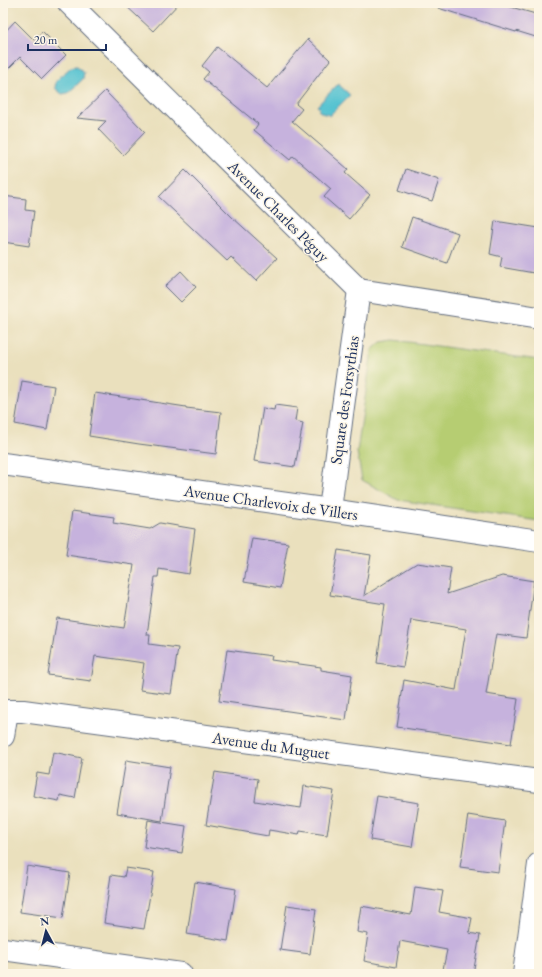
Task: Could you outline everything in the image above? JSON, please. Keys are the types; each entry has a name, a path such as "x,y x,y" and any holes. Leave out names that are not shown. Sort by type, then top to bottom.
{"street":[{"name":"Avenue Charles Péguy","path":"69,3 359,290"},
{"path":"359,290 539,318"},
{"name":"Square des Forsythias","path":"330,510 359,290"},
{"name":"Avenue Charlevoix de Villers","path":"3,464 539,541"},
{"path":"3,736 5,711"},
{"name":"Avenue du Muguet","path":"5,711 31,712 539,781"},
{"path":"524,974 539,864"},
{"path":"3,949 181,974"}],"green space":[{"path":"394,340 539,360 539,521 398,500 362,480 357,452 372,350 381,342"}],"water":[{"path":"77,66 84,72 83,79 68,93 62,94 55,88 56,81 71,67"},
{"path":"338,84 350,95 329,116 318,110 320,108 317,106"}],"building":[{"path":"123,3 179,3 153,31"},
{"path":"439,3 497,3 539,15 539,38 438,8"},
{"path":"15,21 34,40 42,31 66,55 42,79 20,57 3,74 3,34"},
{"path":"308,39 330,60 296,104 302,109 292,121 348,169 345,173 370,195 349,219 324,197 331,189 293,156 290,160 254,130 258,124 203,79 209,72 202,66 217,47 267,88"},
{"path":"105,91 145,132 123,155 98,129 106,121 77,118"},
{"path":"406,169 439,180 432,201 399,190"},
{"path":"185,170 232,217 277,258 256,281 231,257 227,261 159,197"},
{"path":"3,196 26,199 25,210 34,211 29,246 3,242"},
{"path":"412,217 458,233 447,263 402,247"},
{"path":"495,221 539,228 539,242 534,273 500,267 502,257 490,254"},
{"path":"181,271 196,287 181,302 165,286"},
{"path":"22,381 54,386 47,430 15,424"},
{"path":"95,393 186,408 221,412 216,454 89,436"},
{"path":"275,405 297,408 295,421 303,423 295,467 254,461 263,408 274,410"},
{"path":"72,511 114,517 113,523 150,529 160,523 195,529 189,574 159,569 158,577 155,577 147,635 150,635 149,644 178,648 171,694 140,690 144,663 95,656 91,681 48,675 57,618 124,628 134,565 66,555"},
{"path":"252,538 288,543 280,588 244,582"},
{"path":"338,550 371,555 364,596 417,563 451,568 447,594 502,576 534,581 526,638 496,634 486,694 518,699 511,744 397,727 404,680 456,690 466,629 411,620 403,667 377,663 385,604 330,595"},
{"path":"227,650 272,656 271,660 321,667 321,670 352,675 346,720 219,701"},
{"path":"53,752 82,758 75,798 60,795 59,801 33,796 37,773 49,775"},
{"path":"126,760 170,767 162,821 117,813"},
{"path":"215,772 258,779 255,801 301,808 304,786 334,791 327,835 300,831 299,835 269,830 268,836 206,825"},
{"path":"377,796 419,803 412,847 370,840"},
{"path":"468,815 505,821 498,872 460,867"},
{"path":"148,820 186,826 182,853 144,847"},
{"path":"27,866 70,873 63,918 20,912"},
{"path":"126,868 154,872 144,929 104,923 111,875 124,877"},
{"path":"195,882 236,889 228,941 187,934"},
{"path":"415,887 443,891 439,912 472,918 469,933 480,935 473,974 442,974 447,950 400,941 396,967 364,961 368,934 357,932 361,906 411,915"},
{"path":"287,905 316,909 310,954 280,950"}]}
